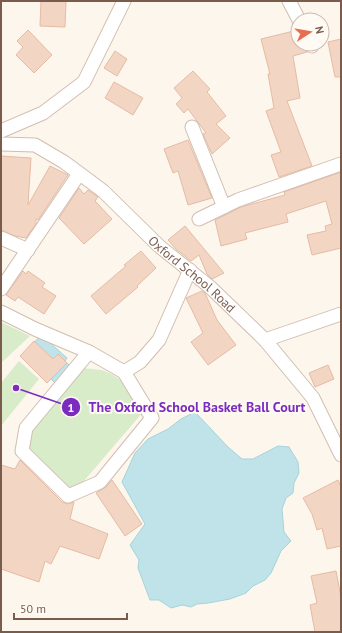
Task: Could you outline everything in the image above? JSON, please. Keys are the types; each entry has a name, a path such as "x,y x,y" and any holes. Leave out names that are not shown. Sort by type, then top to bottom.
{"street":[{"path":"1,131 43,113 84,82 124,1"},
{"path":"289,1 295,12"},
{"path":"192,127 224,207"},
{"name":"Oxford School Road","path":"1,144 35,145 64,162 103,191 159,246 210,287 266,340 313,398 341,455"},
{"path":"199,219 238,200 341,164"},
{"path":"1,289 79,174"},
{"path":"1,238 28,250"},
{"path":"124,372 140,362 159,340 190,270"},
{"path":"1,312 35,329 89,352 124,372 152,418 100,482 68,496 22,452 26,428 89,352"},
{"path":"266,340 341,314"}],"green space":[{"path":"1,322 30,336 1,363"},
{"path":"19,361 39,379 1,426 1,383"},
{"path":"82,368 101,370 115,376 131,392 143,412 77,489 58,484 30,456 24,437"}],"water":[{"path":"41,335 67,358 65,361 72,368 56,384 28,356 26,352"},
{"path":"195,412 228,447 242,459 253,459 278,446 289,447 298,462 299,473 294,483 293,493 286,498 282,509 284,532 291,541 281,551 271,573 265,580 253,586 246,593 230,599 197,604 191,607 182,605 171,608 159,600 150,600 138,568 139,560 130,545 145,524 122,482 135,453 148,439 168,429 181,419"}],"building":[{"path":"41,1 66,1 65,27 40,26"},
{"path":"28,30 52,55 34,73 16,55 23,47 17,41"},
{"path":"290,32 290,52 307,52 293,56 300,98 287,101 312,166 279,177 271,155 281,152 266,111 274,108 268,74 270,74 261,39"},
{"path":"341,39 341,77 335,77 330,52 330,42"},
{"path":"115,51 127,59 117,76 104,68"},
{"path":"193,71 210,89 207,92 226,116 216,124 230,138 212,154 203,134 206,133 188,109 184,113 176,104 182,98 174,88"},
{"path":"114,82 143,98 133,115 105,98"},
{"path":"188,140 212,198 188,205 178,171 173,173 164,149"},
{"path":"1,156 31,158 28,205 50,166 68,175 38,220 36,219 36,224 26,238 15,236 1,230"},
{"path":"341,172 341,248 312,255 307,235 326,231 325,226 332,224 326,201 286,214 288,222 245,233 247,239 221,246 215,220 241,207 285,195 284,192"},
{"path":"79,188 84,194 88,190 98,197 95,201 112,219 84,244 59,218"},
{"path":"185,226 224,273 212,279 207,274 199,255 191,261 176,249 168,240"},
{"path":"141,251 156,268 137,286 138,287 106,314 91,296"},
{"path":"23,271 26,274 28,271 45,283 42,287 56,296 44,314 18,297 15,301 6,295"},
{"path":"202,291 205,293 217,320 236,345 208,365 191,342 203,333 186,298"},
{"path":"34,341 53,359 58,354 67,363 47,383 20,356"},
{"path":"328,365 334,379 315,387 309,373"},
{"path":"20,460 62,502 67,504 74,502 70,519 108,534 99,559 60,546 51,564 45,561 39,582 1,569 1,465 15,469"},
{"path":"112,480 142,524 125,536 96,493 106,487"},
{"path":"338,480 341,487 341,546 327,549 322,528 317,530 312,514 303,498"},
{"path":"336,571 341,597 341,632 315,632 310,605 317,603 311,576"}],"place":[{"name":"The Oxford School Basket Ball Court","path":"16,388"}]}
